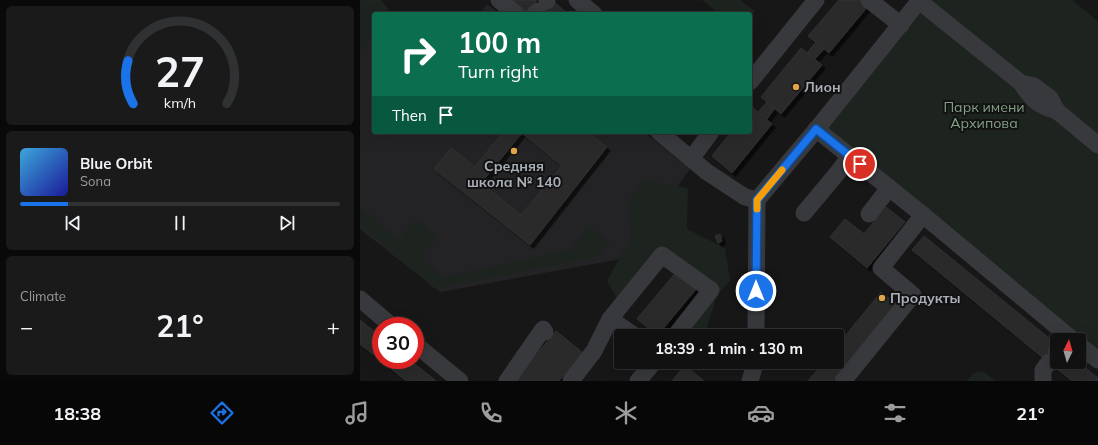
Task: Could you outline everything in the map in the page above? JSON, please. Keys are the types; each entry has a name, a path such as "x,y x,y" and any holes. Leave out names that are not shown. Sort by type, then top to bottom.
{"street":[{"path":"499,0 514,12"},
{"path":"577,0 592,12"},
{"path":"752,80 816,0"},
{"path":"869,0 901,25"},
{"path":"756,329 757,200 920,1 1021,83 1029,95 1043,107 1057,111 1098,145"},
{"path":"816,129 923,215 1050,333"},
{"path":"661,134 707,172 745,197 757,200"},
{"path":"691,159 710,134"},
{"path":"804,213 840,171 850,156"},
{"path":"869,214 889,188"},
{"path":"843,381 913,295 881,268 923,215"},
{"path":"571,381 594,351 610,319 662,255 711,290 680,329"},
{"path":"360,299 381,317"},
{"path":"610,319 625,329"},
{"path":"507,381 543,329 545,332"},
{"path":"424,351 460,381"},
{"path":"1086,355 1098,360"},
{"path":"1043,381 1043,370 1050,362"},
{"path":"638,381 648,369"},
{"path":"750,381 753,369"}],"shaded area":[{"name":"Средняя школа № 140","path":"360,0 372,12 372,134 646,134 690,169 626,258 440,292 360,229"},
{"path":"487,4 497,12 481,12"}],"green space":[{"path":"360,0 381,0 390,11 372,12 372,35 360,51"},
{"path":"702,0 740,0 755,11 752,15 752,12 717,12"},
{"name":"Парк имени Архипова","path":"932,0 1072,0 1098,21 1098,356 1086,346 1086,333 1070,333 823,130"},
{"path":"644,181 688,188 687,229 725,248 730,281 717,295 706,329 690,329 688,317 707,280 661,248 618,300 607,281 631,237 628,202"},
{"path":"360,208 399,240 417,220 437,236 419,257 444,277 570,250 589,226 609,243 596,257 435,289 360,225"},
{"path":"982,371 996,381 967,381 973,373"}],"building":[{"path":"512,0 537,0 527,12 521,12"},
{"path":"839,0 864,0 869,5 829,53 808,36"},
{"path":"553,1 566,12 544,12"},
{"path":"816,42 824,49 815,59 807,53"},
{"path":"801,48 822,65 781,114 761,97"},
{"path":"767,102 775,108 767,119 758,112"},
{"path":"752,107 772,124 732,173 712,156 729,134 752,134"},
{"path":"501,134 521,134 481,183 521,215 562,166 523,134 591,134 607,147 530,245 434,169 451,148 475,167"},
{"path":"886,207 905,222 867,268 830,237 845,219 864,234"},
{"path":"720,234 722,241 718,243 715,236"},
{"path":"924,236 1050,339 1050,349 1043,358 912,250"},
{"path":"677,271 697,288 663,329 649,329 637,319"},
{"path":"881,292 896,304 844,368 844,337"},
{"path":"360,320 372,330 372,354 360,344"},
{"path":"556,331 583,353 559,381 514,381"},
{"path":"1086,368 1098,378 1098,381 1072,381 1057,369"},
{"path":"391,369 421,369 436,381 406,381"},
{"path":"682,369 690,369 704,381 672,381"},
{"path":"818,369 843,369 833,381 808,381"}],"slow traffic":[{"path":"757,209 757,200 782,170"}],"place":[{"name":"Лион","path":"796,87"},
{"name":"Средняя школа № 140","path":"514,151"},
{"name":"Продукты","path":"882,298"}],"route":[{"path":"756,291 757,200 816,129 860,164"}]}
